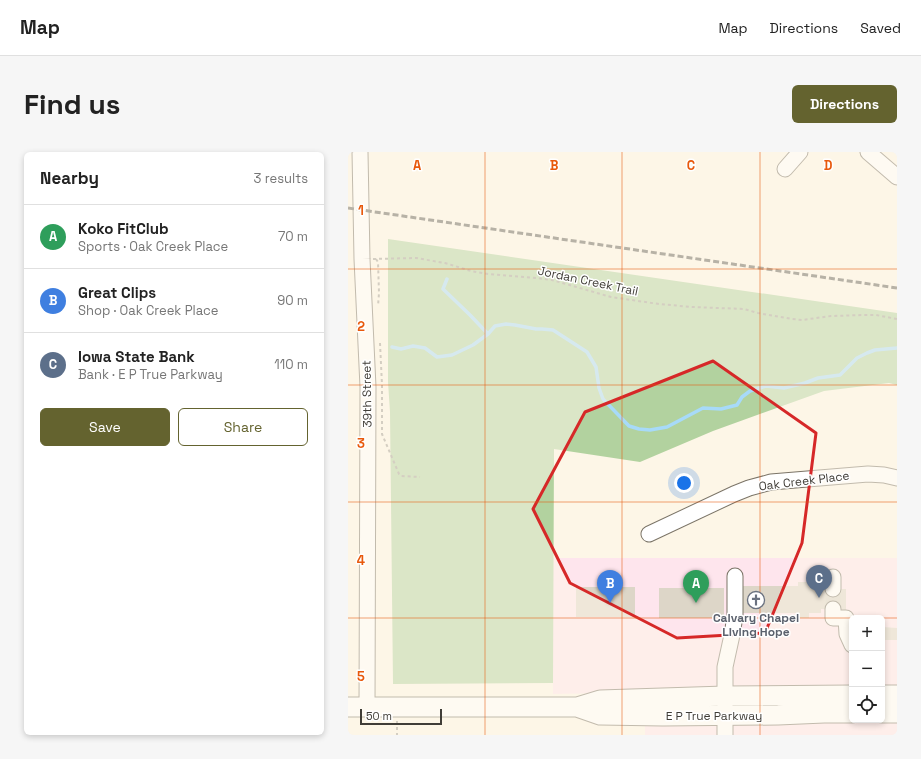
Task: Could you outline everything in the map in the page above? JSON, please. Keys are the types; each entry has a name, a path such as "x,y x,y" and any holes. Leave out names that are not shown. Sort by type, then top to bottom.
{"main road":[{"name":"E P True Parkway","path":"348,707 577,707 600,700 725,696 849,695"},
{"path":"885,695 897,695"},
{"name":"E P True Parkway","path":"577,707 600,716 778,716 849,713"},
{"path":"885,713 897,713"}],"street":[{"name":"39th Street","path":"360,152 369,259 367,707"},
{"path":"785,169 800,152"},
{"path":"868,152 897,177"},
{"name":"Oak Creek Place","path":"649,534 748,488 771,482 868,474 897,478"},
{"path":"725,735 725,667 735,616 735,576"},
{"path":"833,610 833,618 846,618 847,634 849,638"}],"path":[{"name":"Jordan Creek Trail","path":"369,259 416,258 445,263 471,271 488,274 552,280 618,298 666,304 744,309 792,319 802,320 831,316 876,315 897,319"},
{"path":"369,259 378,262 378,308"},
{"path":"380,338 382,434 399,474 403,477 420,477"}],"highlighted area":[{"path":"713,361 816,433 802,543 765,633 677,638 570,583 533,509 585,412"}],"shaded area":[{"path":"553,558 897,558 897,689 885,689 885,615 849,615 849,689 553,694"},
{"path":"849,721 849,723 885,723 885,721 897,721 897,735 645,735 645,723"}],"green space":[{"path":"388,239 897,313 897,385 889,383 824,391 713,431 640,462 554,449 553,683 393,684 390,412 388,382"}],"building":[{"path":"798,582 809,582 809,586 821,586 821,589 846,589 846,610 821,609 821,613 809,613 809,618 797,618 797,613 742,613 743,586 798,586"},
{"path":"576,587 635,587 635,617 576,617"},
{"path":"659,588 724,588 724,618 659,618"},
{"path":"885,627 897,628 897,640 885,640"}],"waterway":[{"path":"447,279 443,289 488,334"},
{"path":"392,347 401,349 413,346 425,348 437,357 452,355 473,345 488,334 495,326 506,324 553,330 587,352 596,367 599,388 603,399 629,426 650,430 667,427 703,408 721,409 737,405 742,397 750,391 766,386 784,388 818,378 840,375 857,358 867,353 875,350 897,348"}],"tunnel":[{"path":"833,589 833,609"}],"railway":[{"path":"348,208 897,288"}],"place":[{"name":"Iowa State Bank","path":"819,598"},
{"name":"Calvary Chapel Living Hope","path":"756,600"},
{"name":"Great Clips","path":"610,603"},
{"name":"Koko FitClub","path":"696,603"}]}
